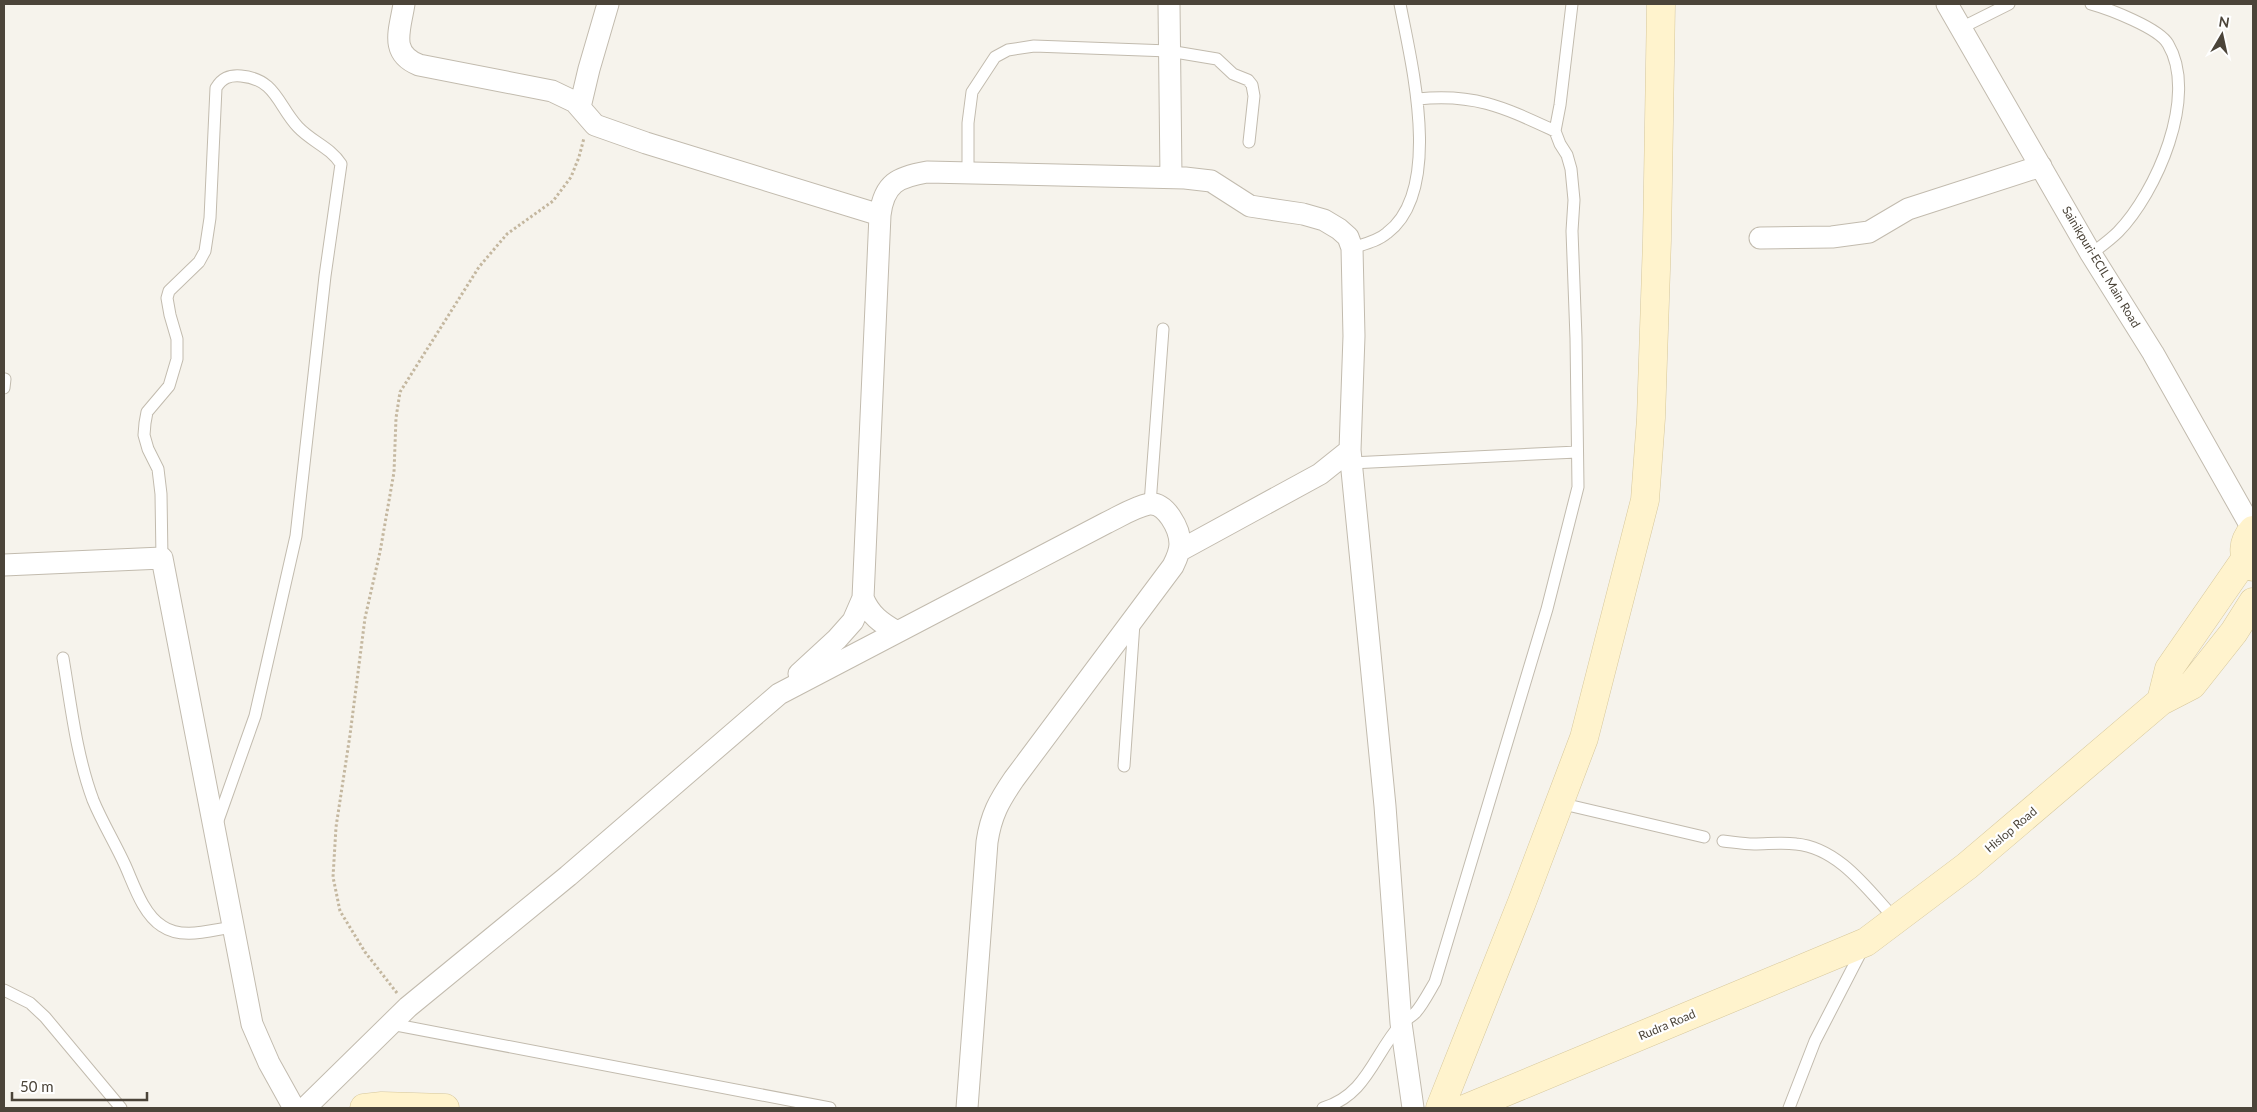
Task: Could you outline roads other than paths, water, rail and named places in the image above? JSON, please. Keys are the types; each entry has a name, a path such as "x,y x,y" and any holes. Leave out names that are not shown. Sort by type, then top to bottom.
{"street":[{"path":"404,4 399,42 401,54 407,60 419,65 552,91 568,97 595,125 646,143 880,215"},
{"path":"585,113 589,69 608,4"},
{"path":"1168,4 1171,178"},
{"path":"1440,1108 1522,902 1584,738 1644,500 1651,418 1657,240 1661,4"},
{"name":"Sainikpuri-ECIL Main Road","path":"1947,4 2091,254 2153,353 2253,530"},
{"path":"1760,238 1832,237 1868,232 1908,209 2041,166"},
{"path":"305,1108 408,1007 568,876 779,694 837,639 853,621 863,598 882,199 896,181 907,175 927,172 1171,178 1211,181 1250,206 1302,214 1324,220 1348,237 1352,248 1354,336 1351,456 1384,796 1401,1023 1413,1108"},
{"path":"1179,552 1351,456"},
{"path":"779,694 1106,523 1150,504 1164,509 1171,519 1180,543 1179,552 1173,566 1014,779 1001,798 991,819 987,842 967,1108"},
{"path":"2161,701 2169,669 2250,562 2244,543 2253,530"},
{"path":"4,565 162,558 252,1024 269,1063 294,1108"},
{"path":"863,598 868,609 882,624 897,632"},
{"name":"Hislop Road","path":"1866,942 1968,866 2161,701 2192,685 2234,632 2253,602"},
{"name":"Rudra Road","path":"1467,1108 1866,942"},
{"path":"364,1108 382,1106 444,1108"}],"lane":[{"path":"1352,248 1388,233 1402,216 1411,199 1419,165 1418,99 1400,4"},
{"path":"1323,1108 1334,1105 1354,1091 1374,1066 1401,1023 1416,1012 1435,982 1547,609 1578,487 1576,330 1572,231 1574,200 1571,169 1567,155 1555,131 1560,105 1572,4"},
{"path":"1961,28 2009,4"},
{"path":"2091,4 2114,11 2157,34 2168,43 2178,70 2178,108 2164,158 2136,208 2118,232 2091,254"},
{"path":"968,173 968,123 972,92 995,57 1008,50 1034,46 1169,51 1217,59 1233,74 1248,80 1252,85 1254,96 1249,142"},
{"path":"162,558 161,494 158,469 148,449 144,435 147,412 169,386 176,359 177,339 167,298 172,286 199,262 205,250 210,218 216,88 221,81 232,75 251,77 267,85 281,101 297,126 314,141 333,152 341,164 325,276 296,536 255,716 214,832"},
{"path":"1418,99 1437,97 1475,100 1492,104 1555,131"},
{"path":"1150,504 1163,329"},
{"path":"1351,456 1577,452"},
{"path":"1124,766 1134,619"},
{"path":"63,658 80,756 94,800 140,898 154,920 163,927 173,931 191,934 233,927"},
{"path":"1558,803 1704,837"},
{"path":"1723,840 1752,844 1797,844 1812,848 1835,859 1854,874 1895,919"},
{"name":"Hislop Road","path":"1789,1108 1815,1041 1866,942"},
{"path":"4,990 30,1003 45,1017 121,1108"},
{"path":"391,1024 830,1108"}]}
